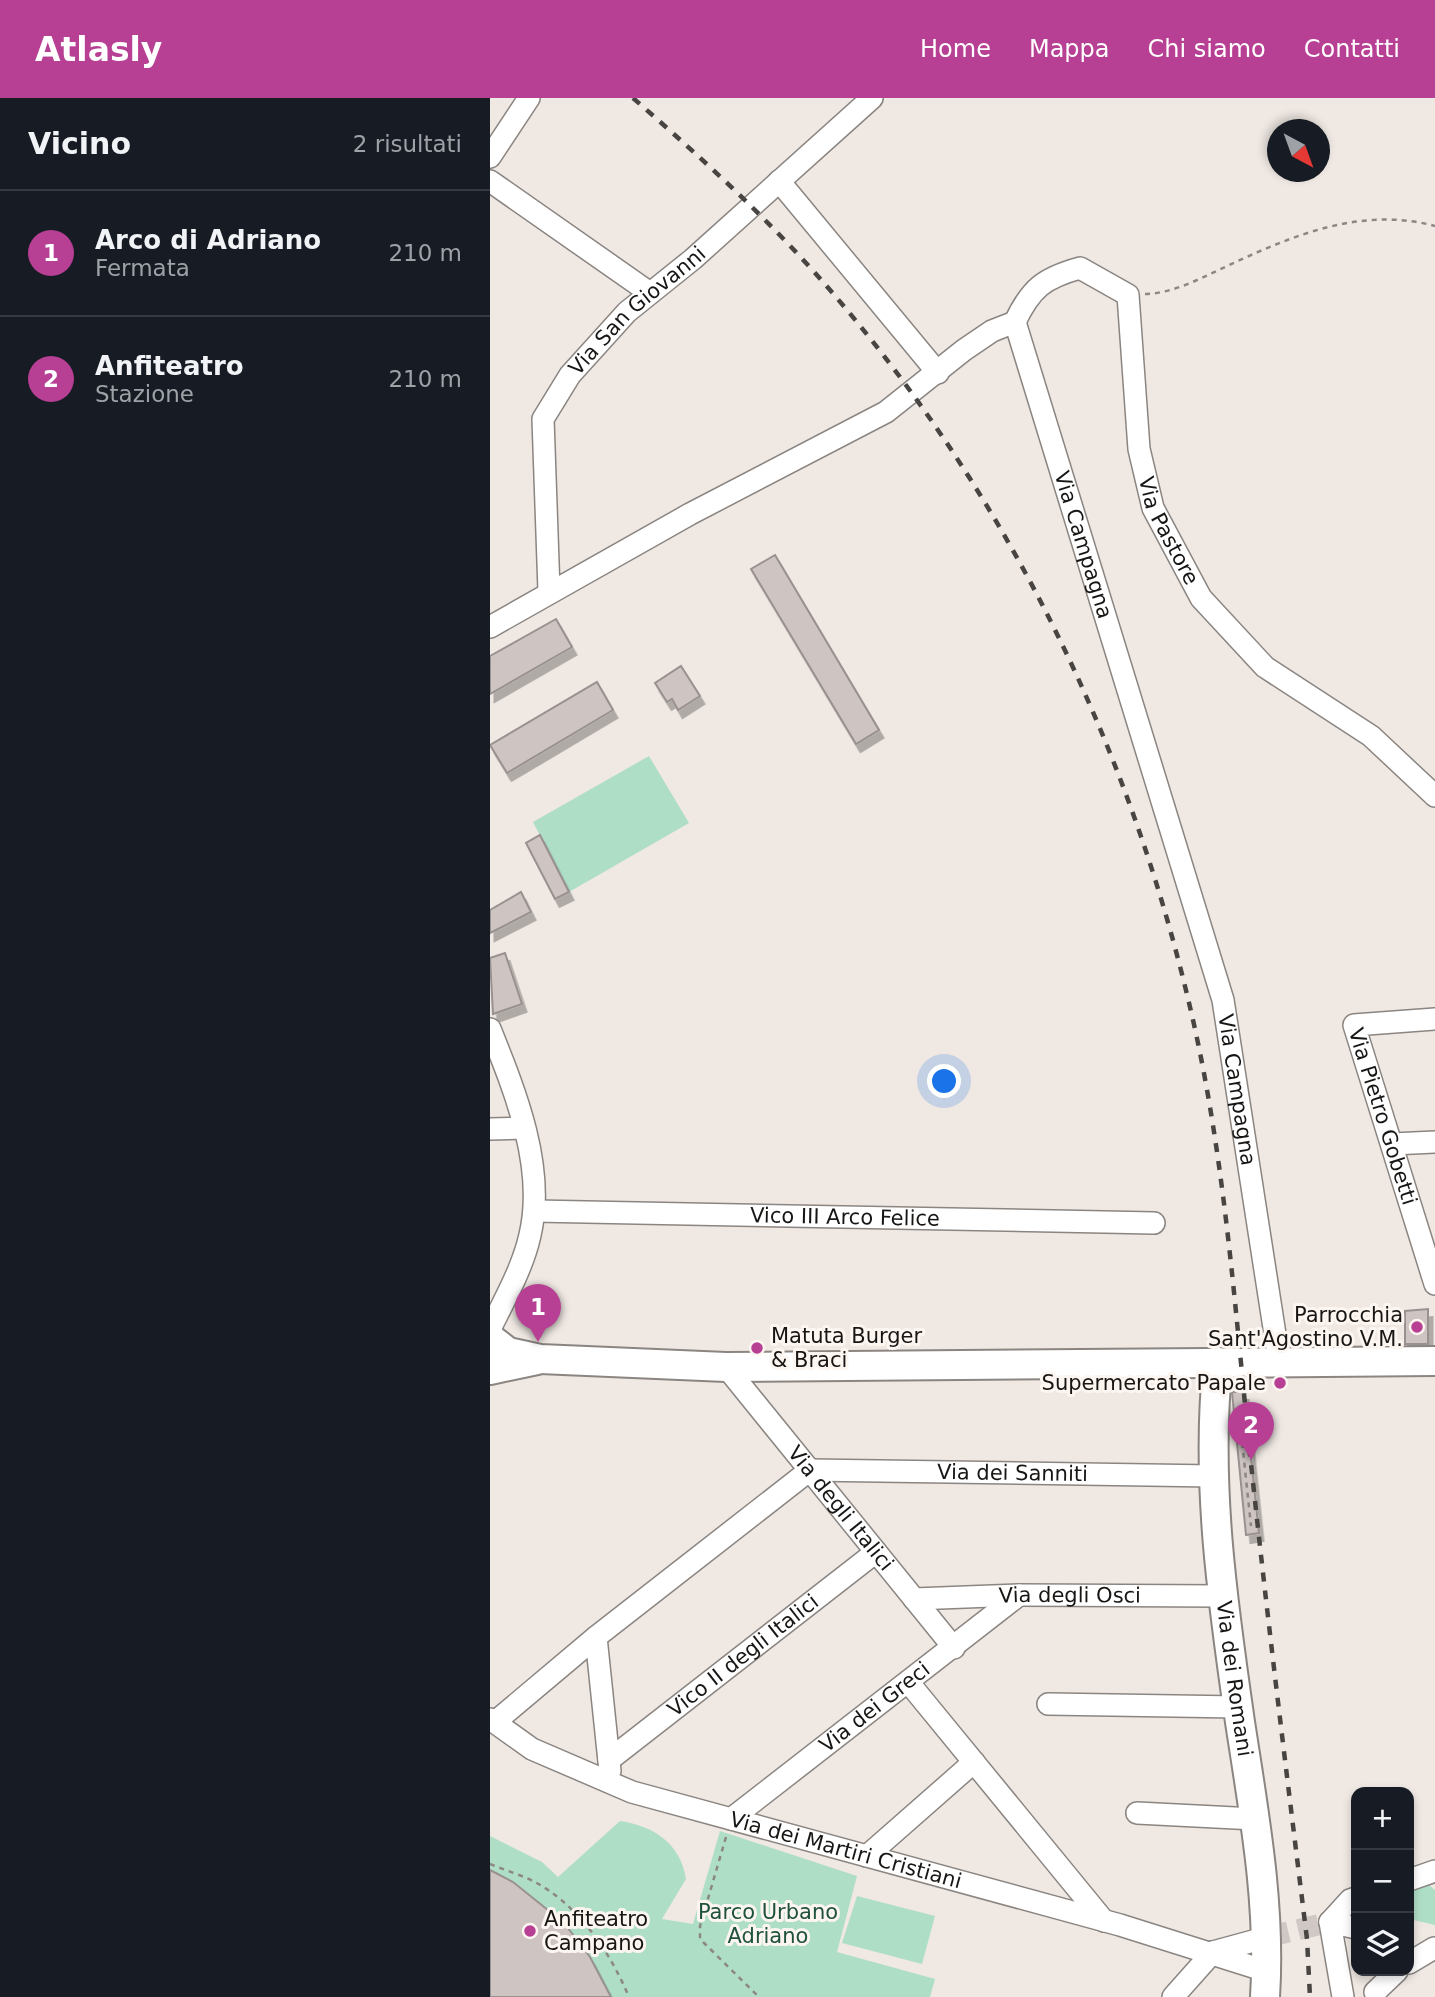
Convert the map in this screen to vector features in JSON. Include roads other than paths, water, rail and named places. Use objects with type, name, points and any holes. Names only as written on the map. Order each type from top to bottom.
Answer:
[{"type":"main road","points":[[490,1338],[508,1352],[540,1359],[726,1367],[1279,1360],[1435,1361]]},
{"type":"main road","points":[[490,1370],[540,1359]]},
{"type":"main road","name":"Via dei Romani","points":[[1218,1362],[1214,1398],[1214,1476],[1238,1707],[1255,1819],[1268,1937],[1262,1988]]},
{"type":"street","points":[[490,157],[529,98]]},
{"type":"street","name":"Via San Giovanni","points":[[550,591],[543,419],[570,375],[627,312],[693,259],[872,98]]},
{"type":"street","points":[[490,181],[650,293]]},
{"type":"street","points":[[779,181],[938,373]]},
{"type":"street","name":"Via Pastore","points":[[1015,322],[1027,296],[1057,275],[1080,268],[1128,295],[1139,449],[1147,484],[1153,508],[1201,598],[1265,667],[1371,736],[1435,796]]},
{"type":"street","points":[[490,627],[690,514],[886,412],[983,337],[1015,322]]},
{"type":"street","name":"Via Campagna","points":[[1015,322],[1223,1000],[1279,1360]]},
{"type":"street","name":"Via Pietro Gobetti","points":[[1435,1019],[1354,1025],[1435,1284]]},
{"type":"street","points":[[490,1028],[530,1148],[535,1211],[526,1248],[490,1329]]},
{"type":"street","points":[[490,1129],[524,1128]]},
{"type":"street","points":[[1392,1144],[1435,1143]]},
{"type":"street","name":"Vico III Arco Felice","points":[[535,1211],[1154,1223]]},
{"type":"street","name":"Via degli Italici","points":[[726,1367],[954,1648]]},
{"type":"street","points":[[493,1721],[810,1470]]},
{"type":"street","name":"Via dei Sanniti","points":[[810,1470],[1214,1476]]},
{"type":"street","name":"Vico II degli Italici","points":[[609,1759],[876,1552]]},
{"type":"street","name":"Via degli Osci","points":[[914,1598],[1019,1595],[1225,1596]]},
{"type":"street","name":"Via dei Greci","points":[[731,1819],[1019,1595]]},
{"type":"street","points":[[596,1637],[611,1784]]},
{"type":"street","points":[[909,1683],[1104,1921]]},
{"type":"street","points":[[1048,1704],[1238,1707]]},
{"type":"street","name":"Via dei Martiri Cristiani","points":[[493,1721],[532,1748],[611,1784],[1223,1956],[1262,1988]]},
{"type":"street","points":[[867,1856],[974,1762]]},
{"type":"street","points":[[1137,1813],[1255,1819]]},
{"type":"street","points":[[1414,1878],[1435,1871]]},
{"type":"street","points":[[1330,1922],[1351,1900]]},
{"type":"street","points":[[1330,1922],[1351,1927]]},
{"type":"street","points":[[1330,1922],[1343,1997]]},
{"type":"street","points":[[1173,1997],[1223,1956],[1268,1937]]},
{"type":"street","points":[[1414,1943],[1434,1948]]},
{"type":"street","points":[[1414,1960],[1434,1948]]},
{"type":"street","points":[[1375,1986],[1390,1976]]},
{"type":"tunnel","points":[[1268,1937],[1330,1922]]},
{"type":"railway","points":[[633,98],[738,194],[813,270],[900,377],[958,460],[1011,547],[1058,637],[1100,729],[1137,824],[1168,921],[1193,1020],[1221,1181],[1263,1575],[1307,1939],[1310,1997]]},
{"type":"place","name":"Parrocchia Sant'Agostino V.M.","points":[[1417,1327]]},
{"type":"place","name":"Arco di Adriano","points":[[538,1342]]},
{"type":"place","name":"Matuta Burger & Braci","points":[[757,1348]]},
{"type":"place","name":"Supermercato Papale","points":[[1280,1383]]},
{"type":"place","name":"Anfiteatro","points":[[1251,1460]]},
{"type":"place","name":"Anfiteatro Campano","points":[[530,1931]]},
{"type":"park label","name":"Parco Urbano Adriano","points":[[768,1924]]}]
